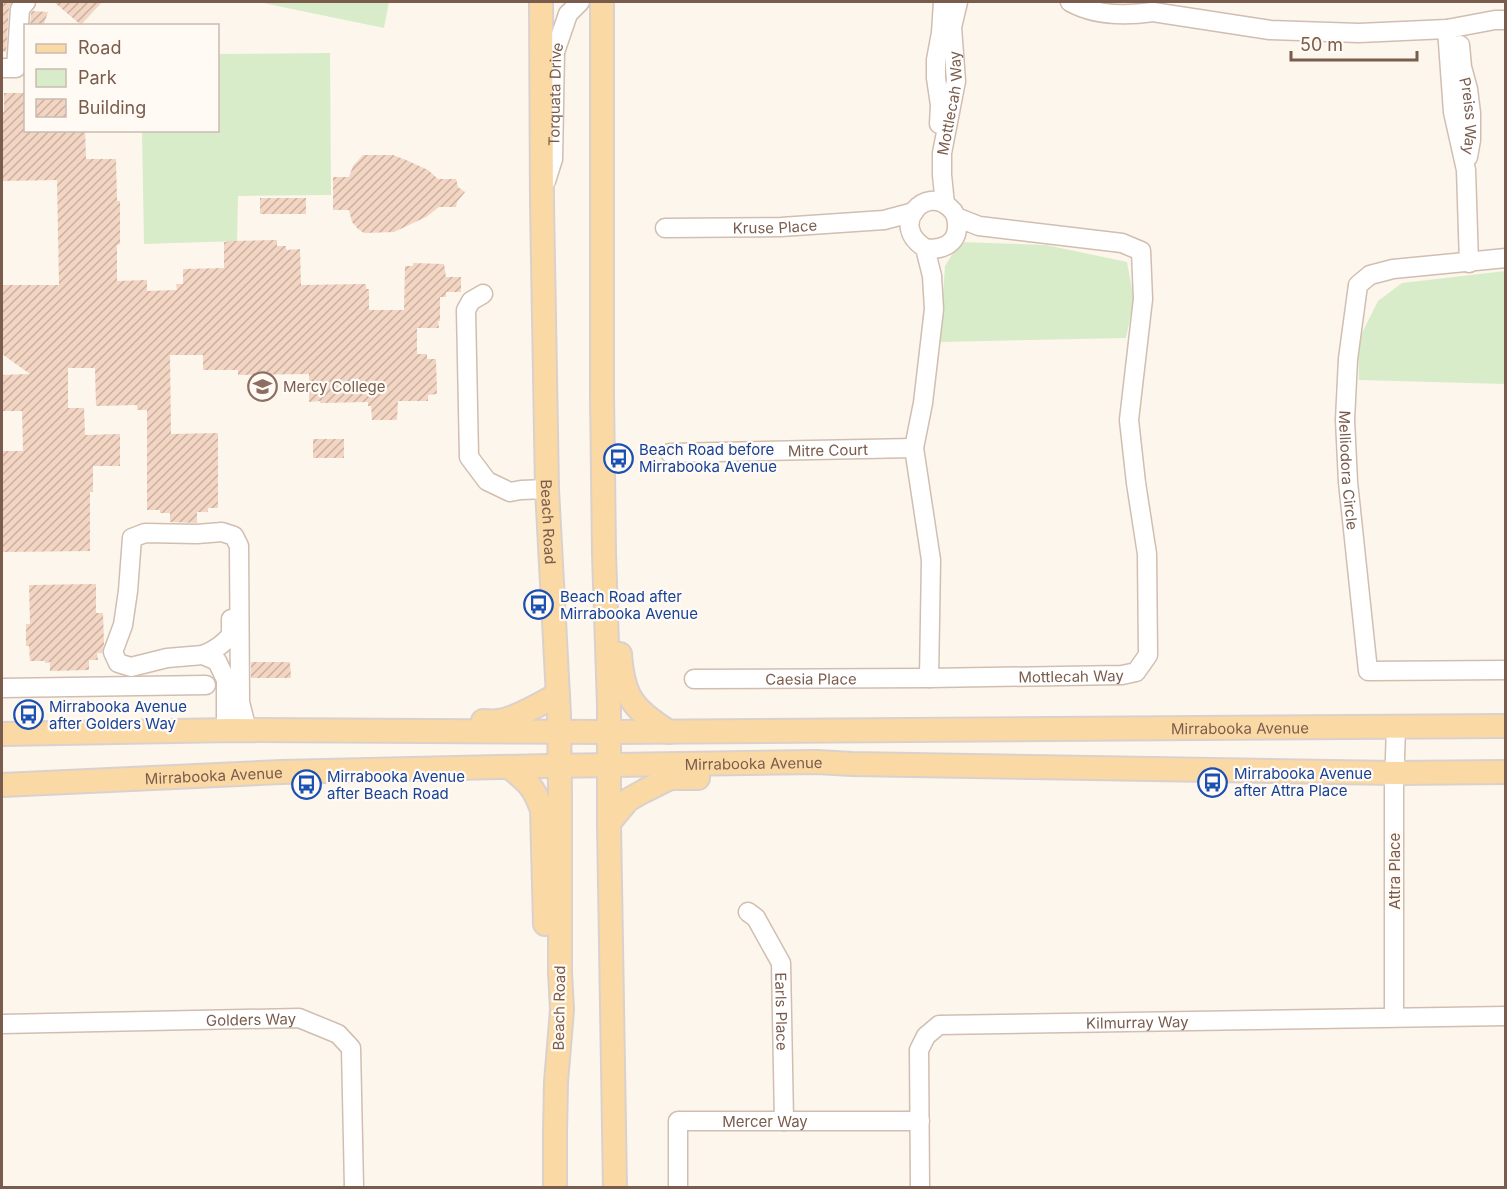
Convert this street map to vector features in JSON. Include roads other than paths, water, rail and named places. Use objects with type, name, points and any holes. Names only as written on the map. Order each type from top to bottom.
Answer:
[{"type":"main road","name":"Beach Road","points":[[541,2],[547,489],[559,731],[562,1010],[556,1082],[555,1188]]},
{"type":"main road","points":[[602,2],[602,394],[615,1188]]},
{"type":"main road","points":[[604,553],[616,599],[621,676],[633,703],[650,720],[669,732]]},
{"type":"main road","points":[[293,731],[380,722],[498,721],[507,719],[558,694]]},
{"type":"main road","name":"Mirrabooka Avenue","points":[[2,734],[236,730],[669,732],[1506,726]]},
{"type":"main road","points":[[609,824],[628,800],[670,778],[780,776],[817,762]]},
{"type":"main road","name":"Mirrabooka Avenue","points":[[2,785],[281,772],[559,765],[817,762],[1394,773],[1506,772]]},
{"type":"main road","points":[[509,767],[531,787],[542,810],[545,927],[560,972]]},
{"type":"street","points":[[2,68],[16,68],[20,9],[26,2]]},
{"type":"street","name":"Torquata Drive","points":[[542,191],[553,159],[555,52],[568,14],[579,2]]},
{"type":"street","name":"Mottlecah Way","points":[[911,234],[909,225],[911,216],[919,207],[930,181],[940,122],[936,60],[943,2]]},
{"type":"street","name":"Mottlecah Way","points":[[919,207],[934,201],[951,210],[979,226],[1122,243],[1141,251],[1143,299],[1129,420],[1136,483],[1148,554],[1148,655],[1136,672],[1122,675],[929,678],[932,560],[914,448],[923,403],[934,309],[932,276],[941,244],[958,226],[951,210],[942,175],[942,153],[956,81],[952,27],[958,2]]},
{"type":"street","points":[[1070,2],[1115,15],[1153,12],[1270,30],[1359,33],[1453,28],[1502,18]]},
{"type":"street","points":[[1136,2],[1153,12]]},
{"type":"street","name":"Preiss Way","points":[[1453,28],[1453,112],[1466,170],[1469,263]]},
{"type":"street","name":"Kruse Place","points":[[665,228],[757,228],[884,220],[919,207]]},
{"type":"street","points":[[884,220],[911,234],[916,243],[941,244]]},
{"type":"street","name":"Mottlecah Way","points":[[941,244],[979,226]]},
{"type":"street","name":"Melliodora Circle","points":[[1506,258],[1393,269],[1370,275],[1358,285],[1348,359],[1345,420],[1348,482],[1368,671],[1506,670]]},
{"type":"street","points":[[483,294],[471,301],[466,310],[469,457],[487,481],[510,492],[547,489]]},
{"type":"street","name":"Mitre Court","points":[[670,453],[914,448]]},
{"type":"street","points":[[101,687],[123,625],[132,538],[145,533],[222,532],[234,536],[240,554],[240,702],[236,730]]},
{"type":"street","points":[[113,652],[118,663],[131,667],[168,658],[203,655],[223,645],[231,635],[231,567],[240,554]]},
{"type":"street","points":[[203,655],[217,661],[226,680],[236,730]]},
{"type":"street","name":"Caesia Place","points":[[694,679],[929,678]]},
{"type":"street","points":[[2,688],[206,685]]},
{"type":"street","name":"Attra Place","points":[[1395,1017],[1394,773],[1396,726]]},
{"type":"street","name":"Earls Place","points":[[748,912],[756,918],[781,963],[784,1121]]},
{"type":"street","name":"Kilmurray Way","points":[[920,1188],[919,1050],[926,1036],[939,1025],[1506,1016]]},
{"type":"street","name":"Golders Way","points":[[2,1024],[299,1018],[339,1034],[351,1048],[354,1188]]},
{"type":"street","name":"Mercer Way","points":[[678,1188],[678,1121],[920,1121]]},
{"type":"place","name":"Mercy College","points":[[262,386]]},
{"type":"place","name":"Beach Road before Mirrabooka Avenue","points":[[618,458]]},
{"type":"place","name":"Beach Road after Mirrabooka Avenue","points":[[539,605]]},
{"type":"place","name":"Mirrabooka Avenue after Golders Way","points":[[28,715]]},
{"type":"place","name":"Mirrabooka Avenue after Attra Place","points":[[1213,782]]},
{"type":"place","name":"Mirrabooka Avenue after Beach Road","points":[[306,785]]}]
